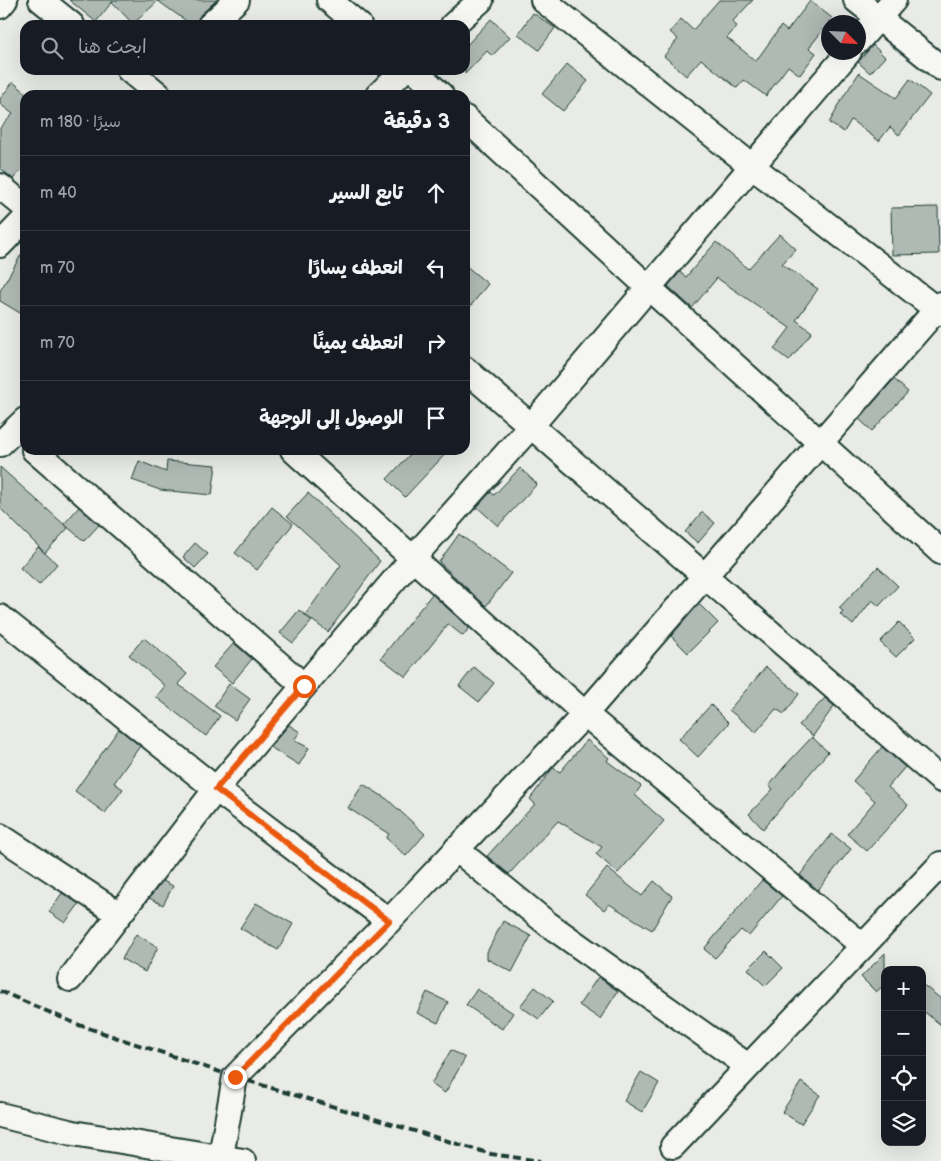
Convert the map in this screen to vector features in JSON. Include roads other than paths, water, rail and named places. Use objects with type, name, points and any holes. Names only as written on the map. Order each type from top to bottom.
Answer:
[{"type":"street","points":[[0,6],[5,0]]},
{"type":"street","points":[[40,0],[66,20]]},
{"type":"street","points":[[215,20],[237,0]]},
{"type":"street","points":[[329,0],[354,20]]},
{"type":"street","points":[[459,20],[481,0]]},
{"type":"street","points":[[221,1156],[235,1077],[389,921],[585,714],[940,309],[753,167],[543,0]]},
{"type":"street","points":[[856,0],[941,68]]},
{"type":"street","points":[[866,32],[894,0]]},
{"type":"street","points":[[70,979],[118,914],[216,789],[414,558],[531,426],[842,60]]},
{"type":"street","points":[[383,90],[399,75]]},
{"type":"street","points":[[419,75],[435,90]]},
{"type":"street","points":[[470,123],[820,444],[941,552]]},
{"type":"street","points":[[0,186],[20,203]]},
{"type":"street","points":[[0,245],[20,224]]},
{"type":"street","points":[[470,373],[941,780]]},
{"type":"street","points":[[40,455],[304,686]]},
{"type":"street","points":[[298,455],[585,714],[863,946]]},
{"type":"street","points":[[0,617],[216,789],[389,921]]},
{"type":"street","points":[[0,836],[118,914]]},
{"type":"street","points":[[456,849],[548,924],[748,1066]]},
{"type":"street","points":[[673,1146],[941,864]]},
{"type":"street","points":[[0,1115],[73,1134],[179,1156],[221,1156],[243,1161]]},
{"type":"railway","points":[[0,991],[79,1025],[235,1077],[491,1154],[540,1161]]}]
